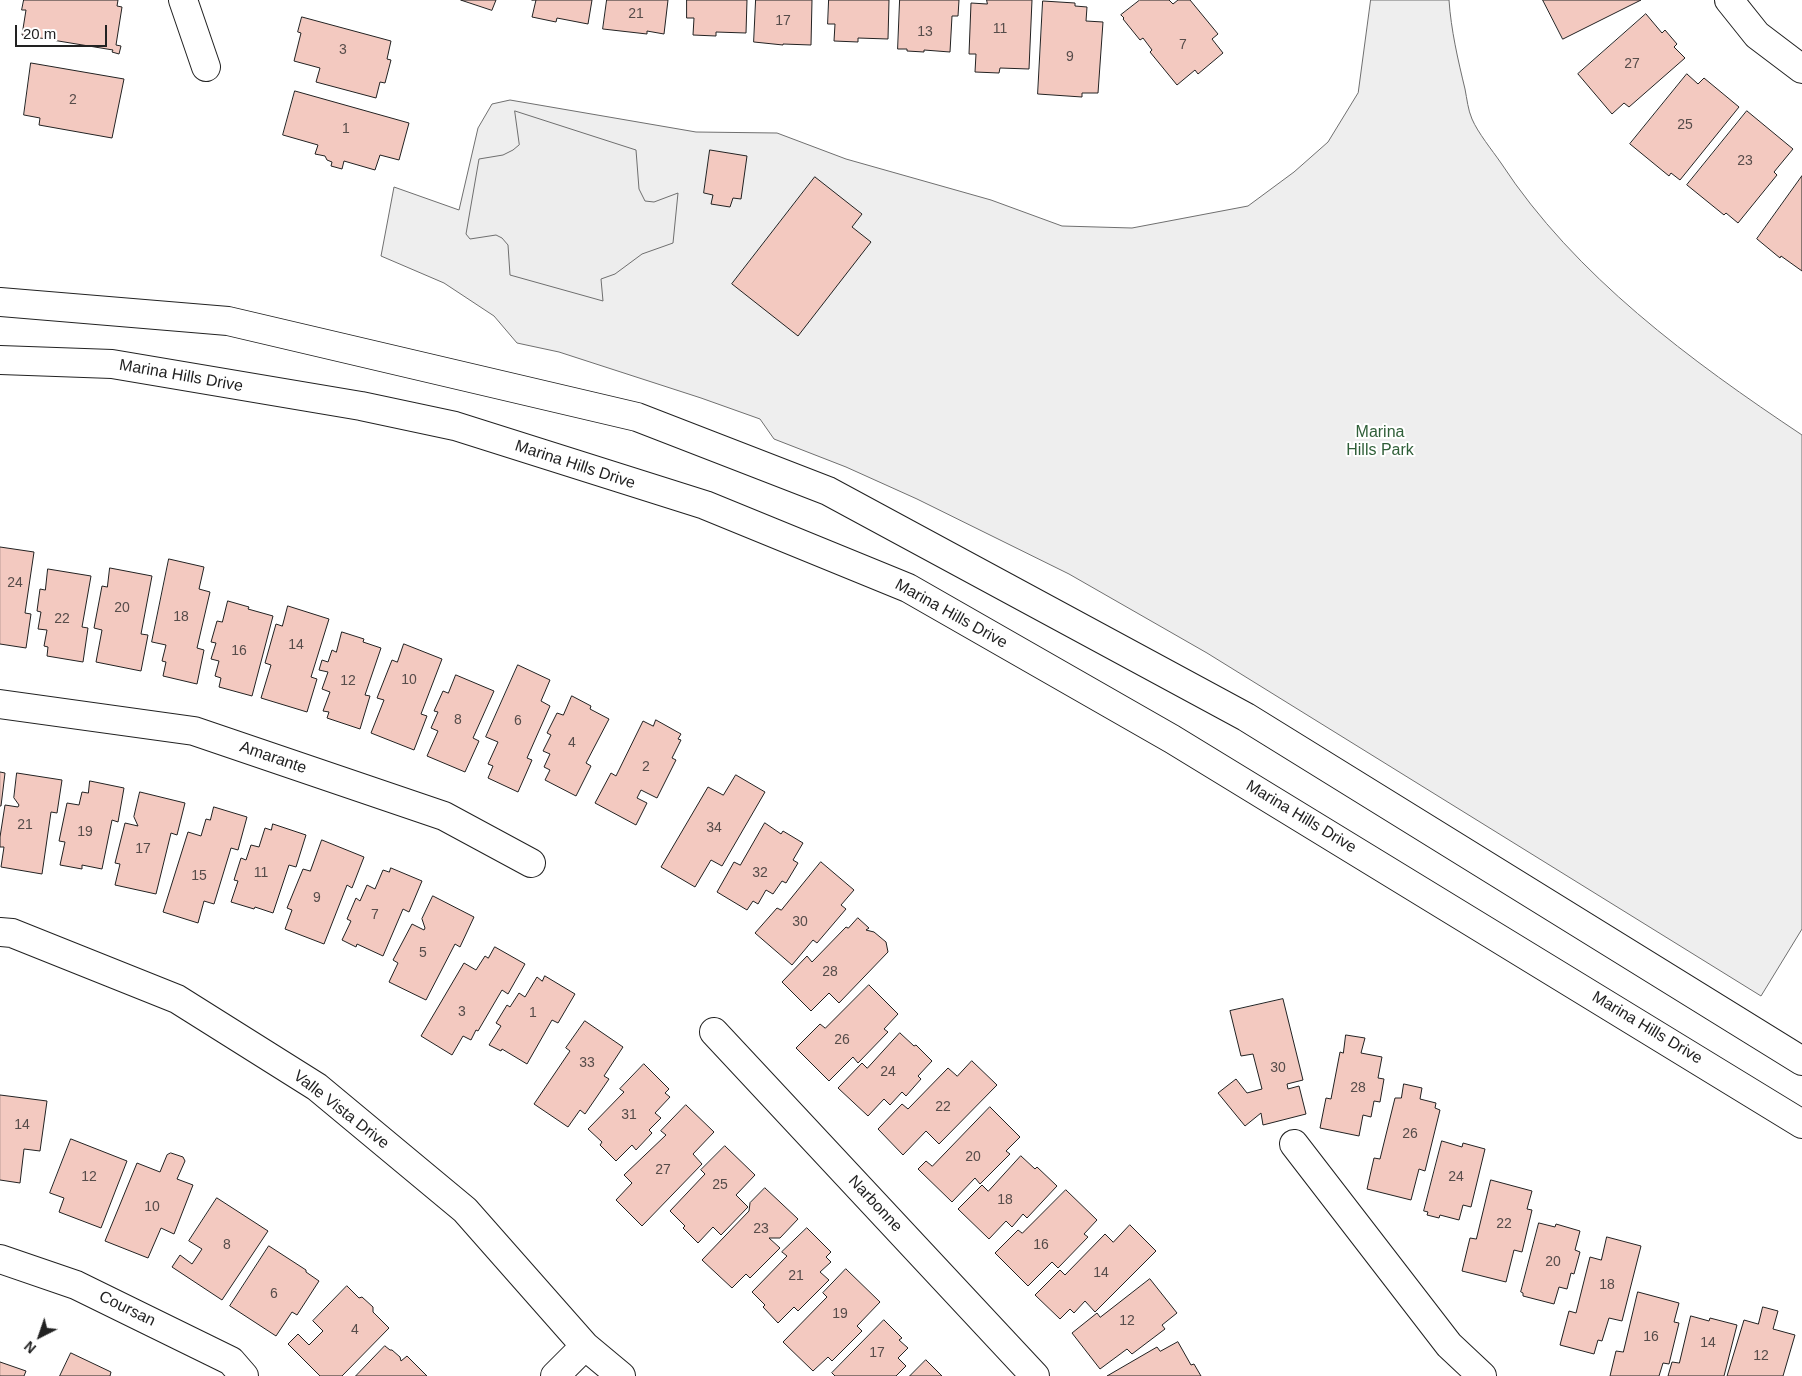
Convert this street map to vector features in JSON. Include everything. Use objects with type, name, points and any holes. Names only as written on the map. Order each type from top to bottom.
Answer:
[{"type":"street","points":[[184,0],[206,67]]},
{"type":"street","points":[[1729,0],[1757,35],[1802,69]]},
{"type":"street","points":[[0,302],[228,321],[637,417],[828,491],[1246,717],[1802,1061]]},
{"type":"street","name":"Marina Hills Drive","points":[[0,360],[112,364],[362,406],[455,426],[705,505],[908,588],[1172,739],[1802,1124]]},
{"type":"street","name":"Amarante","points":[[0,704],[194,731],[444,816],[531,863]]},
{"type":"street","name":"Valle Vista Drive","points":[[0,932],[12,933],[177,999],[316,1087],[465,1210],[584,1346],[621,1376]]},
{"type":"street","name":"Narbonne","points":[[714,1032],[1035,1376]]},
{"type":"street","points":[[1294,1144],[1449,1345],[1482,1376]]},
{"type":"street","name":"Coursan","points":[[0,1259],[76,1284],[231,1360],[244,1376]]},
{"type":"street","points":[[555,1376],[584,1346]]},
{"type":"green space","name":"Marina Hills Park","points":[[1371,0],[1449,0],[1455,45],[1472,119],[1485,141],[1531,204],[1564,243],[1599,279],[1638,314],[1719,377],[1802,435],[1802,929],[1761,996],[1207,653],[1069,574],[917,499],[846,467],[774,439],[760,419],[559,352],[517,343],[494,316],[444,283],[381,256],[394,187],[459,210],[478,128],[492,104],[510,100],[696,132],[777,133],[846,159],[991,200],[1062,226],[1132,228],[1248,206],[1294,172],[1328,142],[1358,93]]},
{"type":"shaded area","points":[[515,111],[636,150],[639,189],[645,201],[654,202],[678,193],[673,243],[642,254],[615,274],[601,279],[603,301],[510,275],[508,245],[502,238],[496,235],[470,239],[466,234],[479,159],[503,155],[519,145]]},
{"type":"building","points":[[24,0],[118,0],[117,6],[122,7],[116,45],[121,46],[119,54],[112,52],[113,50],[22,35],[26,10],[22,10]]},
{"type":"building","points":[[461,0],[496,0],[492,10]]},
{"type":"building","points":[[536,0],[592,0],[588,24],[557,18],[556,22],[532,17]]},
{"type":"building","points":[[607,0],[668,0],[664,34],[647,31],[647,34],[603,29]]},
{"type":"building","points":[[687,0],[747,0],[746,33],[716,32],[716,36],[693,35],[694,18],[687,18]]},
{"type":"building","points":[[756,0],[812,0],[811,45],[754,42]]},
{"type":"building","points":[[829,0],[889,0],[888,39],[858,38],[858,42],[834,41],[835,24],[828,24]]},
{"type":"building","points":[[900,0],[959,0],[958,16],[952,16],[950,52],[898,49]]},
{"type":"building","points":[[987,0],[1032,0],[1029,69],[1000,68],[999,73],[975,72],[976,54],[969,54],[971,3],[987,4]]},
{"type":"building","points":[[1140,0],[1169,0],[1173,4],[1178,0],[1190,0],[1218,34],[1212,39],[1223,53],[1198,74],[1195,70],[1177,85],[1150,52],[1152,50],[1143,38],[1140,40],[1121,15]]},
{"type":"building","points":[[1543,0],[1641,0],[1563,39]]},
{"type":"building","points":[[1043,1],[1075,3],[1075,6],[1087,7],[1086,21],[1103,22],[1098,93],[1082,93],[1082,97],[1038,94]]},
{"type":"building","points":[[1646,14],[1662,33],[1665,30],[1677,44],[1674,47],[1685,58],[1629,107],[1624,103],[1612,114],[1578,74]]},
{"type":"building","points":[[302,17],[391,41],[387,59],[391,60],[385,83],[380,82],[376,98],[316,82],[320,68],[294,61],[301,33],[298,32]]},
{"type":"building","points":[[31,63],[124,79],[112,138],[39,125],[40,118],[24,115]]},
{"type":"building","points":[[1687,74],[1698,84],[1704,78],[1739,107],[1680,180],[1671,173],[1669,176],[1630,144]]},
{"type":"building","points":[[295,91],[409,123],[399,160],[380,155],[375,170],[344,161],[342,169],[331,166],[332,162],[327,160],[325,156],[315,154],[318,145],[283,135]]},
{"type":"building","points":[[1747,111],[1793,149],[1774,172],[1777,175],[1738,223],[1726,213],[1724,215],[1687,185]]},
{"type":"building","points":[[710,150],[747,156],[741,199],[733,198],[730,207],[711,204],[713,195],[704,193]]},
{"type":"building","points":[[1802,176],[1802,271],[1781,256],[1780,258],[1757,239]]},
{"type":"building","points":[[815,177],[862,214],[852,227],[871,242],[798,336],[732,284]]},
{"type":"building","points":[[0,547],[34,552],[25,613],[31,614],[26,648],[0,644]]},
{"type":"building","points":[[169,559],[204,567],[199,589],[210,592],[197,648],[204,650],[197,684],[163,676],[166,662],[162,661],[166,645],[152,642]]},
{"type":"building","points":[[110,568],[152,576],[141,634],[148,635],[141,671],[96,662],[102,630],[94,628],[102,586],[107,587]]},
{"type":"building","points":[[48,569],[91,576],[82,627],[88,628],[83,662],[47,656],[48,647],[44,646],[47,630],[38,629],[41,612],[37,611],[40,589],[45,590]]},
{"type":"building","points":[[228,601],[273,616],[252,696],[219,687],[221,678],[215,676],[219,661],[211,659],[216,643],[211,642],[217,621],[222,622]]},
{"type":"building","points":[[288,606],[329,619],[311,677],[317,679],[307,712],[261,698],[271,665],[265,663],[276,624],[282,626]]},
{"type":"building","points":[[342,632],[364,639],[363,642],[381,648],[365,695],[370,696],[360,729],[327,718],[329,712],[323,711],[330,692],[322,689],[328,672],[319,670],[322,660],[328,662],[332,650],[336,652]]},
{"type":"building","points":[[404,644],[442,659],[421,714],[427,716],[414,750],[371,733],[384,700],[377,698],[392,660],[397,662]]},
{"type":"building","points":[[518,665],[550,680],[541,701],[550,706],[527,758],[532,760],[518,792],[488,778],[493,766],[488,764],[498,742],[486,737]]},
{"type":"building","points":[[456,675],[494,691],[473,738],[479,741],[465,772],[427,756],[438,731],[431,728],[438,712],[434,711],[443,691],[448,693]]},
{"type":"building","points":[[572,696],[591,706],[590,709],[609,719],[586,763],[591,766],[576,796],[545,780],[550,770],[544,767],[550,754],[543,751],[551,735],[547,733],[557,713],[563,715]]},
{"type":"building","points":[[656,720],[681,734],[678,739],[681,740],[672,758],[676,760],[657,798],[641,790],[637,798],[647,803],[636,825],[595,803],[611,773],[616,776],[643,721],[653,726]]},
{"type":"building","points":[[0,772],[5,773],[1,806],[0,806]]},
{"type":"building","points":[[17,773],[62,780],[57,813],[51,812],[42,874],[1,867],[4,847],[0,847],[0,837],[5,805],[18,807],[19,805],[14,798]]},
{"type":"building","points":[[736,775],[765,792],[722,866],[711,860],[695,887],[661,867],[708,787],[723,795]]},
{"type":"building","points":[[90,781],[124,788],[118,822],[112,820],[102,869],[82,865],[82,869],[60,865],[65,842],[59,841],[67,803],[79,805],[82,792],[88,793]]},
{"type":"building","points":[[140,792],[185,803],[177,835],[171,833],[156,894],[115,885],[120,864],[115,863],[125,823],[138,826],[134,817]]},
{"type":"building","points":[[214,807],[247,817],[238,850],[231,848],[214,904],[204,901],[198,923],[163,912],[188,832],[201,836],[206,819],[210,820]]},
{"type":"building","points":[[765,823],[781,834],[783,831],[803,843],[793,860],[798,863],[786,883],[782,881],[773,894],[766,890],[758,904],[753,901],[747,910],[717,892],[734,862],[740,865]]},
{"type":"building","points":[[273,824],[306,835],[296,867],[289,865],[273,913],[231,902],[238,881],[234,880],[241,858],[246,860],[251,845],[259,847],[265,828],[271,830]]},
{"type":"building","points":[[322,840],[364,857],[352,888],[347,885],[324,944],[285,929],[292,910],[287,908],[303,869],[310,871]]},
{"type":"building","points":[[821,862],[854,890],[841,905],[846,909],[817,943],[813,940],[792,965],[755,933],[777,908],[781,910]]},
{"type":"building","points":[[391,868],[422,881],[409,912],[403,909],[383,956],[357,944],[356,947],[342,940],[351,921],[347,919],[356,898],[360,901],[367,885],[375,889],[383,870],[389,872]]},
{"type":"building","points":[[433,896],[474,917],[460,947],[455,944],[426,1000],[389,982],[398,963],[393,960],[412,924],[424,930],[422,919]]},
{"type":"building","points":[[858,918],[869,928],[866,930],[874,932],[886,942],[888,952],[839,1003],[829,993],[811,1011],[782,982],[807,956],[812,962],[846,927],[848,928]]},
{"type":"building","points":[[495,947],[525,964],[508,994],[502,990],[478,1031],[476,1030],[471,1040],[463,1036],[452,1055],[421,1036],[464,963],[476,970],[485,956],[488,958]]},
{"type":"building","points":[[545,976],[575,994],[558,1023],[552,1020],[527,1064],[502,1049],[501,1051],[489,1045],[501,1026],[496,1023],[507,1005],[510,1007],[519,993],[525,997],[537,977],[542,981]]},
{"type":"building","points":[[869,985],[898,1014],[884,1029],[888,1032],[858,1063],[853,1057],[829,1081],[796,1048],[820,1024],[825,1028]]},
{"type":"building","points":[[1283,999],[1303,1080],[1287,1084],[1288,1089],[1299,1086],[1306,1114],[1263,1125],[1261,1113],[1245,1126],[1218,1093],[1236,1079],[1247,1093],[1262,1089],[1253,1054],[1241,1056],[1230,1011]]},
{"type":"building","points":[[585,1021],[623,1047],[604,1076],[609,1079],[585,1114],[580,1110],[568,1127],[534,1104],[570,1051],[566,1048]]},
{"type":"building","points":[[900,1033],[914,1046],[916,1045],[932,1061],[918,1076],[921,1079],[906,1096],[902,1092],[890,1105],[884,1099],[868,1116],[838,1088],[862,1063],[867,1068]]},
{"type":"building","points":[[1346,1035],[1365,1038],[1361,1053],[1382,1057],[1378,1078],[1384,1079],[1380,1102],[1374,1101],[1371,1117],[1363,1115],[1359,1136],[1320,1128],[1326,1098],[1331,1099],[1340,1052],[1343,1053]]},
{"type":"building","points":[[972,1061],[997,1085],[939,1144],[926,1131],[903,1155],[878,1129],[902,1104],[908,1109],[948,1068],[957,1076]]},
{"type":"building","points":[[644,1064],[669,1089],[665,1093],[670,1097],[655,1113],[661,1118],[649,1130],[652,1133],[636,1150],[632,1145],[616,1161],[600,1145],[602,1142],[588,1129],[624,1092],[620,1089]]},
{"type":"building","points":[[1404,1084],[1422,1088],[1420,1099],[1436,1103],[1435,1108],[1440,1110],[1425,1171],[1419,1169],[1411,1200],[1367,1189],[1374,1158],[1380,1159],[1395,1098],[1401,1098]]},
{"type":"building","points":[[0,1095],[47,1101],[40,1151],[24,1149],[20,1183],[0,1180]]},
{"type":"building","points":[[686,1105],[714,1132],[693,1154],[702,1164],[642,1226],[616,1200],[632,1183],[624,1175],[666,1135],[661,1131]]},
{"type":"building","points":[[990,1107],[1020,1137],[1006,1151],[1010,1154],[980,1184],[975,1178],[952,1202],[918,1169],[926,1161],[932,1166]]},
{"type":"building","points":[[71,1139],[127,1161],[101,1228],[59,1212],[64,1198],[50,1193]]},
{"type":"building","points":[[1442,1141],[1462,1147],[1463,1143],[1485,1149],[1471,1207],[1463,1205],[1459,1220],[1440,1215],[1439,1218],[1427,1215],[1428,1212],[1424,1211]]},
{"type":"building","points":[[725,1146],[755,1175],[736,1195],[748,1207],[721,1235],[713,1227],[698,1243],[670,1211],[705,1174],[701,1170]]},
{"type":"building","points":[[171,1153],[183,1157],[185,1161],[177,1179],[193,1185],[174,1234],[161,1228],[148,1258],[105,1241],[137,1163],[160,1172],[167,1155]]},
{"type":"building","points":[[1021,1156],[1035,1169],[1037,1167],[1057,1186],[1027,1218],[1023,1214],[1012,1227],[1006,1221],[989,1239],[958,1209],[982,1185],[988,1191]]},
{"type":"building","points":[[1491,1180],[1532,1191],[1527,1209],[1532,1210],[1522,1252],[1514,1250],[1506,1282],[1462,1271],[1470,1238],[1476,1239]]},
{"type":"building","points":[[765,1188],[798,1219],[780,1238],[769,1238],[780,1248],[750,1278],[746,1274],[732,1288],[702,1260],[749,1211],[750,1203]]},
{"type":"building","points":[[1066,1190],[1097,1220],[1084,1234],[1088,1237],[1058,1268],[1052,1262],[1028,1286],[995,1253],[1018,1230],[1022,1233]]},
{"type":"building","points":[[217,1198],[268,1231],[222,1300],[172,1267],[180,1255],[192,1264],[202,1249],[189,1241]]},
{"type":"building","points":[[1539,1223],[1555,1227],[1556,1224],[1580,1231],[1575,1250],[1580,1252],[1574,1274],[1571,1273],[1567,1289],[1559,1287],[1554,1304],[1523,1296],[1521,1292]]},
{"type":"building","points":[[1130,1225],[1156,1251],[1095,1312],[1085,1301],[1074,1313],[1070,1309],[1060,1319],[1035,1295],[1060,1270],[1065,1275],[1105,1234],[1113,1242]]},
{"type":"building","points":[[807,1228],[831,1252],[826,1257],[831,1262],[820,1272],[829,1280],[798,1311],[794,1307],[778,1323],[763,1307],[765,1305],[752,1292],[787,1256],[782,1252]]},
{"type":"building","points":[[1607,1237],[1641,1246],[1622,1321],[1609,1318],[1602,1341],[1598,1340],[1594,1354],[1560,1345],[1569,1311],[1576,1313],[1590,1257],[1601,1260]]},
{"type":"building","points":[[269,1246],[306,1270],[306,1272],[319,1281],[297,1315],[292,1312],[276,1336],[230,1306]]},
{"type":"building","points":[[846,1269],[880,1302],[857,1326],[862,1331],[832,1361],[828,1357],[813,1371],[783,1342],[827,1297],[823,1293]]},
{"type":"building","points":[[1150,1279],[1177,1313],[1162,1325],[1165,1329],[1132,1354],[1127,1349],[1100,1369],[1072,1333],[1097,1313],[1100,1317]]},
{"type":"building","points":[[347,1286],[359,1298],[362,1297],[373,1307],[373,1312],[389,1328],[342,1376],[320,1376],[288,1344],[298,1334],[309,1345],[323,1331],[313,1321]]},
{"type":"building","points":[[1638,1292],[1679,1303],[1674,1322],[1679,1323],[1669,1364],[1663,1363],[1659,1376],[1610,1376],[1616,1351],[1623,1352]]},
{"type":"building","points":[[1763,1307],[1778,1311],[1773,1329],[1795,1335],[1783,1376],[1727,1376],[1744,1320],[1758,1324]]},
{"type":"building","points":[[1691,1316],[1709,1321],[1710,1318],[1737,1325],[1724,1376],[1668,1376],[1672,1362],[1679,1363]]},
{"type":"building","points":[[884,1320],[902,1338],[899,1340],[908,1348],[898,1358],[906,1366],[896,1376],[835,1376],[832,1373]]},
{"type":"building","points":[[1178,1342],[1191,1365],[1194,1364],[1201,1376],[1107,1376],[1157,1347],[1160,1351]]},
{"type":"building","points":[[385,1346],[400,1357],[401,1361],[407,1356],[427,1376],[356,1376]]},
{"type":"building","points":[[71,1353],[111,1372],[110,1376],[60,1376]]},
{"type":"building","points":[[926,1360],[942,1376],[910,1376]]},
{"type":"building","points":[[0,1362],[26,1371],[24,1376],[0,1376]]}]
